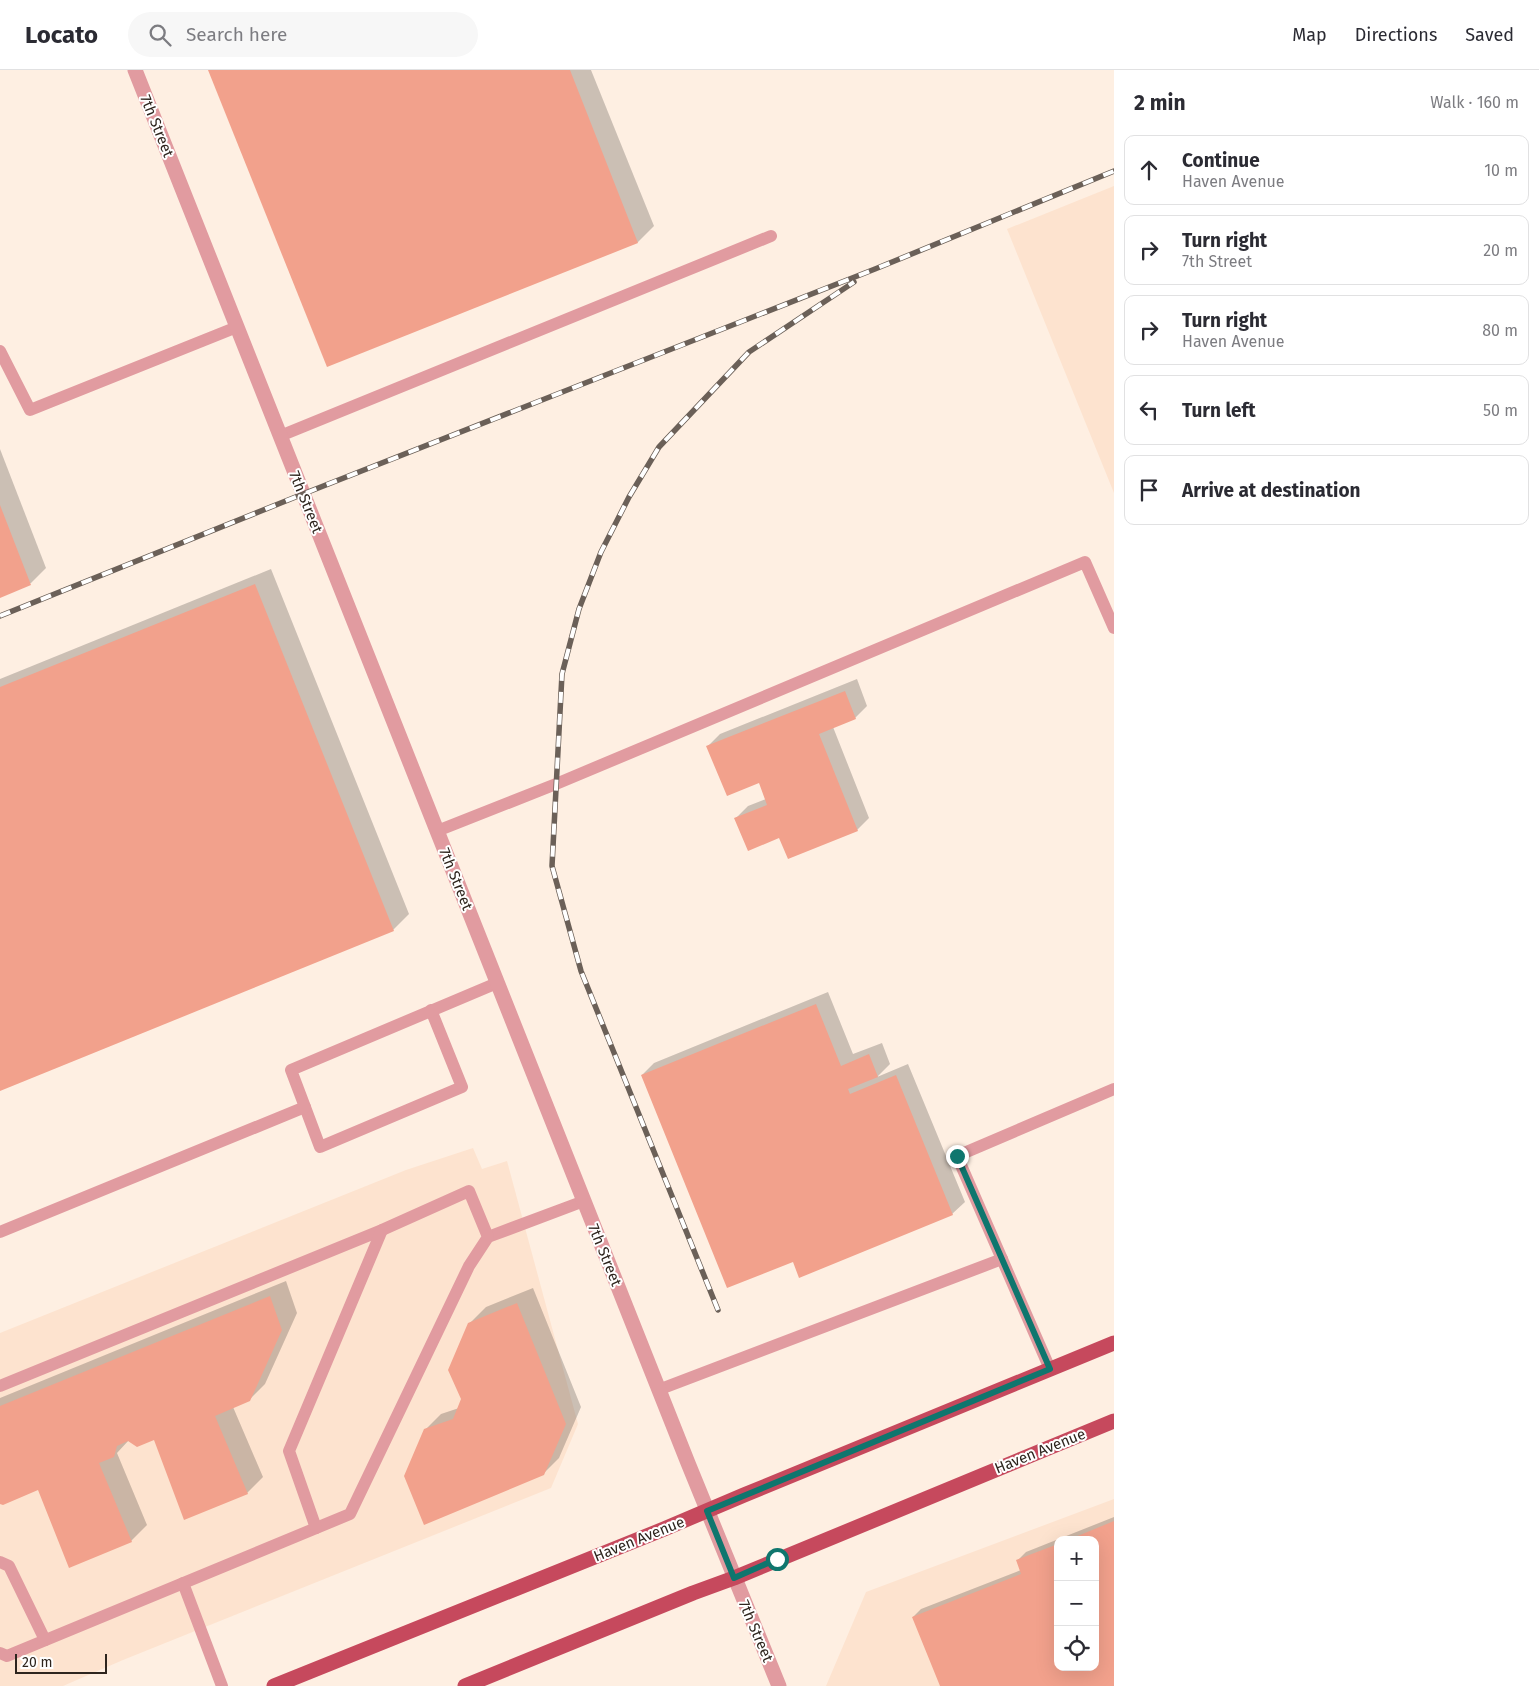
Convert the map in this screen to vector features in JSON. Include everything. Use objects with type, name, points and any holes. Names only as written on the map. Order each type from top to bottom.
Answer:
[{"type":"main road","name":"Haven Avenue","points":[[274,1686],[707,1511],[1114,1343]]},
{"type":"main road","name":"Haven Avenue","points":[[465,1686],[693,1592],[734,1578],[1114,1421]]},
{"type":"street","name":"7th Street","points":[[135,70],[658,1390],[780,1686]]},
{"type":"lane","points":[[280,436],[771,236]]},
{"type":"lane","points":[[0,351],[30,410],[237,327]]},
{"type":"lane","points":[[437,831],[556,784],[1085,562],[1114,628]]},
{"type":"lane","points":[[432,1010],[462,1088],[320,1147],[291,1070],[432,1010],[497,983]]},
{"type":"lane","points":[[1050,1369],[957,1156],[1114,1090]]},
{"type":"lane","points":[[0,1232],[305,1107]]},
{"type":"lane","points":[[0,1386],[382,1230],[468,1191],[488,1237]]},
{"type":"lane","points":[[0,1653],[7,1656],[350,1514],[469,1266],[488,1237],[584,1200]]},
{"type":"lane","points":[[316,1528],[289,1451],[382,1230]]},
{"type":"lane","points":[[658,1390],[1002,1259]]},
{"type":"lane","points":[[0,1562],[9,1566],[45,1640]]},
{"type":"lane","points":[[183,1583],[222,1686]]},
{"type":"shaded area","points":[[1114,186],[1114,493],[1007,229]]},
{"type":"shaded area","points":[[473,1148],[482,1169],[507,1161],[578,1424],[551,1488],[123,1660],[63,1686],[0,1686],[0,1333],[406,1170]]},
{"type":"shaded area","points":[[1114,1499],[1114,1686],[826,1686],[866,1592]]},
{"type":"building","points":[[208,70],[570,70],[638,243],[327,367]]},
{"type":"building","points":[[0,505],[31,585],[0,598]]},
{"type":"building","points":[[255,584],[394,931],[0,1091],[0,687]]},
{"type":"building","points":[[845,691],[856,719],[819,734],[858,831],[788,859],[779,838],[748,851],[734,818],[767,805],[759,783],[727,796],[706,746]]},
{"type":"building","points":[[816,1004],[841,1066],[869,1054],[878,1077],[848,1089],[850,1094],[896,1075],[953,1215],[799,1278],[793,1262],[727,1288],[641,1075]]},
{"type":"building","points":[[270,1296],[282,1330],[250,1401],[215,1416],[248,1494],[184,1520],[154,1440],[137,1447],[128,1441],[117,1446],[114,1457],[99,1463],[132,1542],[69,1568],[38,1490],[3,1505],[0,1504],[0,1406]]},
{"type":"building","points":[[517,1303],[566,1424],[544,1475],[424,1525],[404,1476],[424,1429],[453,1419],[461,1399],[448,1370],[468,1323]]},
{"type":"building","points":[[1114,1521],[1114,1686],[940,1686],[912,1617],[1021,1574],[1016,1560],[1054,1546],[1054,1671],[1099,1671],[1099,1536],[1078,1536]]},
{"type":"railway","points":[[0,616],[303,494],[875,269],[1114,171]]},
{"type":"railway","points":[[718,1310],[581,971],[552,866],[562,674],[579,609],[601,552],[629,497],[659,447],[749,352],[854,282]]},
{"type":"route","points":[[777,1559],[734,1578],[707,1511],[744,1494],[1050,1369],[957,1156]]}]
